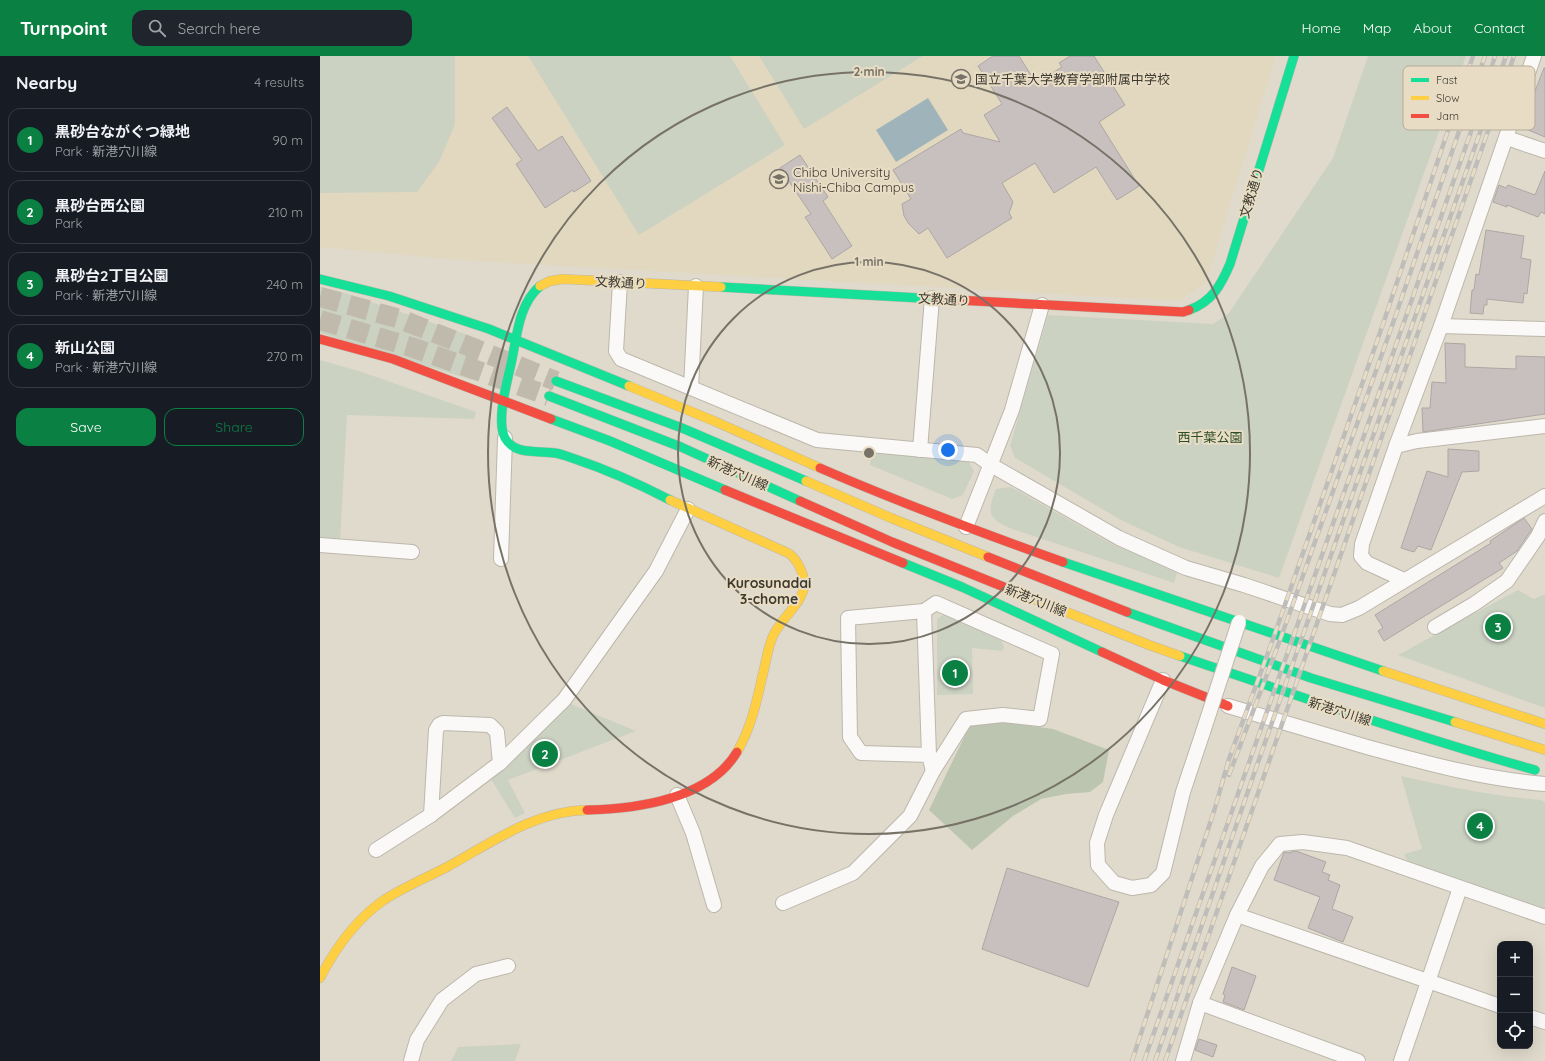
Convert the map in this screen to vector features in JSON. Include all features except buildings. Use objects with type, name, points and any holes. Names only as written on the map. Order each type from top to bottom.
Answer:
[{"type":"street","name":"文教通り","points":[[506,438],[502,428],[504,399],[520,320],[532,293],[538,286],[549,281],[563,279],[1183,312],[1200,307],[1213,297],[1230,264],[1294,56]]},
{"type":"street","points":[[1531,66],[1534,56]]},
{"type":"street","points":[[1404,580],[1367,563],[1362,556],[1362,544],[1510,130]]},
{"type":"street","points":[[1507,138],[1545,151]]},
{"type":"street","points":[[320,279],[389,296],[516,339],[714,421],[868,490],[966,527],[1101,576],[1170,598],[1435,689],[1545,724]]},
{"type":"street","points":[[620,282],[616,351],[621,359],[817,440],[977,455],[991,465],[1119,538],[1186,568],[1244,585],[1330,614],[1342,615],[1359,608],[1545,496]]},
{"type":"street","points":[[691,388],[696,286]]},
{"type":"street","points":[[920,450],[932,298]]},
{"type":"street","points":[[966,527],[1012,410],[1042,305]]},
{"type":"street","points":[[1441,326],[1545,328]]},
{"type":"street","points":[[320,339],[393,359],[504,399],[610,440],[692,476],[962,587],[1163,680],[1228,706],[1409,759],[1506,780],[1545,784]]},
{"type":"street","name":"新港穴川線","points":[[556,382],[682,428],[891,518],[1106,605],[1311,678],[1545,750]]},
{"type":"street","name":"新港穴川線","points":[[549,396],[681,447],[892,542],[1149,645],[1326,706],[1444,744],[1535,770]]},
{"type":"street","points":[[1396,446],[1417,441],[1545,426]]},
{"type":"street","points":[[320,978],[350,930],[366,913],[395,892],[522,826],[545,817],[567,812],[613,810],[647,804],[677,795],[708,782],[727,767],[745,740],[754,713],[772,638],[782,621],[798,602],[804,590],[804,582],[800,569],[791,556],[778,548],[688,509],[642,485],[596,466],[555,454],[523,452],[510,445],[506,438]]},
{"type":"street","points":[[501,559],[506,438]]},
{"type":"street","points":[[376,850],[431,815],[500,763],[564,700],[656,571],[688,509]]},
{"type":"street","points":[[1436,626],[1474,604],[1507,581],[1538,536],[1545,521]]},
{"type":"street","points":[[320,545],[412,552]]},
{"type":"street","points":[[783,903],[853,873],[910,816],[933,771],[966,719],[1004,715],[1040,719],[1052,654],[936,603],[924,611],[848,618],[850,737],[861,753],[929,756]]},
{"type":"street","points":[[924,611],[929,756],[933,771]]},
{"type":"street","points":[[1163,680],[1106,815],[1097,844],[1098,865],[1114,883],[1132,888],[1151,885],[1163,873],[1183,792],[1239,622]]},
{"type":"street","points":[[431,815],[436,730],[439,726],[443,723],[490,725],[497,732],[500,763]]},
{"type":"street","points":[[677,795],[693,833],[714,904]]},
{"type":"street","points":[[1183,1061],[1200,1003],[1237,915],[1262,866],[1280,844],[1303,842],[1348,848],[1545,917]]},
{"type":"street","points":[[1401,1061],[1460,888]]},
{"type":"street","points":[[1237,915],[1497,1005]]},
{"type":"street","points":[[411,1061],[417,1040],[442,1000],[476,974],[508,966]]},
{"type":"street","points":[[1200,1003],[1358,1061]]},
{"type":"street","points":[[1533,1018],[1545,1022]]},
{"type":"shaded area","name":"Chiba University Nishi-Chiba Campus","points":[[320,56],[1276,56],[1206,283],[1179,301],[459,260],[320,247]]},
{"type":"green space","points":[[320,56],[455,56],[455,124],[439,162],[417,192],[320,193]]},
{"type":"green space","points":[[528,56],[730,56],[785,145],[639,235]]},
{"type":"green space","points":[[759,56],[923,56],[804,129]]},
{"type":"green space","name":"西千葉公園","points":[[1368,56],[1466,56],[1462,66],[1403,66],[1403,130],[1439,130],[1279,578],[1179,547],[1121,520],[1015,458],[1010,446],[1048,315],[1213,324],[1229,313],[1333,158]]},
{"type":"green space","points":[[320,287],[339,291],[480,339],[472,380],[320,333]]},
{"type":"green space","points":[[320,360],[362,372],[476,412],[474,419],[347,415],[340,543],[320,541]]},
{"type":"green space","points":[[872,449],[966,457],[974,471],[963,495],[952,499],[870,465]]},
{"type":"green space","points":[[1011,487],[1112,544],[1178,570],[1174,583],[1012,529],[998,522],[994,519],[991,510],[993,497],[996,489]]},
{"type":"green space","points":[[1518,590],[1534,599],[1545,594],[1545,708],[1398,655]]},
{"type":"green space","points":[[944,614],[1000,638],[1004,646],[1003,651],[972,648],[973,694],[937,695],[937,619]]},
{"type":"green space","points":[[566,702],[636,731],[508,780],[525,813],[515,818],[489,776]]},
{"type":"green space","points":[[988,720],[1053,729],[1109,750],[1103,782],[1090,792],[1066,794],[1041,799],[1013,816],[972,850],[929,810],[971,723]]},
{"type":"green space","points":[[1401,776],[1471,791],[1541,800],[1545,802],[1545,908],[1543,909],[1410,863],[1404,854],[1422,849]]},
{"type":"green space","points":[[521,1044],[515,1061],[451,1061],[458,1047]]},
{"type":"water","points":[[928,98],[948,130],[896,162],[876,130]]},
{"type":"tunnel","points":[[320,297],[400,319],[556,381]]},
{"type":"tunnel","points":[[320,320],[411,347],[549,396]]},
{"type":"railway","points":[[1470,66],[1473,56]]},
{"type":"railway","points":[[1482,66],[1485,56]]},
{"type":"railway","points":[[1492,66],[1495,56]]},
{"type":"railway","points":[[1503,66],[1506,56]]},
{"type":"railway","points":[[1511,66],[1514,56]]},
{"type":"railway","points":[[1132,1061],[1215,808],[1229,759],[1273,639],[1383,324],[1448,130]]},
{"type":"railway","points":[[1229,775],[1280,640],[1393,323],[1460,130]]},
{"type":"railway","points":[[1144,1061],[1472,130]]},
{"type":"railway","points":[[1155,1061],[1256,768],[1481,130]]},
{"type":"railway","points":[[1165,1061],[1488,130]]},
{"type":"traffic: fast","points":[[1189,310],[1197,307],[1215,292],[1230,264],[1294,56]]},
{"type":"traffic: fast","points":[[320,279],[389,296],[489,329],[629,386]]},
{"type":"traffic: fast","points":[[540,286],[527,302],[517,332],[502,412],[505,438],[509,444],[515,448],[528,451],[555,453],[587,463],[635,483],[670,500]]},
{"type":"traffic: fast","points":[[721,287],[938,299]]},
{"type":"traffic: fast","points":[[556,381],[682,428],[806,481]]},
{"type":"traffic: fast","points":[[549,396],[681,447],[800,501]]},
{"type":"traffic: fast","points":[[551,419],[610,441],[725,490]]},
{"type":"traffic: fast","points":[[1063,562],[1383,671]]},
{"type":"traffic: fast","points":[[903,563],[962,587],[1102,652]]},
{"type":"traffic: fast","points":[[1127,612],[1311,678],[1455,722]]},
{"type":"traffic: fast","points":[[1180,656],[1401,730],[1535,770]]},
{"type":"traffic: slow","points":[[540,286],[550,281],[563,279],[721,287]]},
{"type":"traffic: slow","points":[[629,386],[714,421],[820,468]]},
{"type":"traffic: slow","points":[[806,481],[891,518],[988,557]]},
{"type":"traffic: slow","points":[[670,500],[788,553],[798,563],[803,578],[804,587],[799,599],[776,630],[772,639],[751,720],[743,742],[737,752]]},
{"type":"traffic: slow","points":[[1019,593],[1180,656]]},
{"type":"traffic: slow","points":[[1383,671],[1545,724]]},
{"type":"traffic: slow","points":[[1455,722],[1545,750]]},
{"type":"traffic: slow","points":[[320,978],[340,945],[355,925],[384,900],[531,822],[549,816],[587,810]]},
{"type":"traffic: jam","points":[[938,299],[1183,312],[1189,310]]},
{"type":"traffic: jam","points":[[320,339],[393,359],[551,419]]},
{"type":"traffic: jam","points":[[820,468],[972,529],[1063,562]]},
{"type":"traffic: jam","points":[[725,490],[903,563]]},
{"type":"traffic: jam","points":[[800,501],[892,542],[1019,593]]},
{"type":"traffic: jam","points":[[988,557],[1127,612]]},
{"type":"traffic: jam","points":[[1102,652],[1163,680],[1228,706]]},
{"type":"traffic: jam","points":[[587,810],[649,804],[690,791],[709,781],[725,768],[737,752]]},
{"type":"place","name":"国立千葉大学教育学部附属中学校","points":[[961,79]]},
{"type":"place","name":"Chiba University Nishi-Chiba Campus","points":[[779,179]]},
{"type":"place","name":"黒砂台2丁目公園","points":[[1498,627]]},
{"type":"place","name":"黒砂台ながぐつ緑地","points":[[955,673]]},
{"type":"place","name":"黒砂台西公園","points":[[545,754]]},
{"type":"place","name":"新山公園","points":[[1480,826]]},
{"type":"district","name":"Kurosunadai 3-chome","points":[[769,592]]}]
